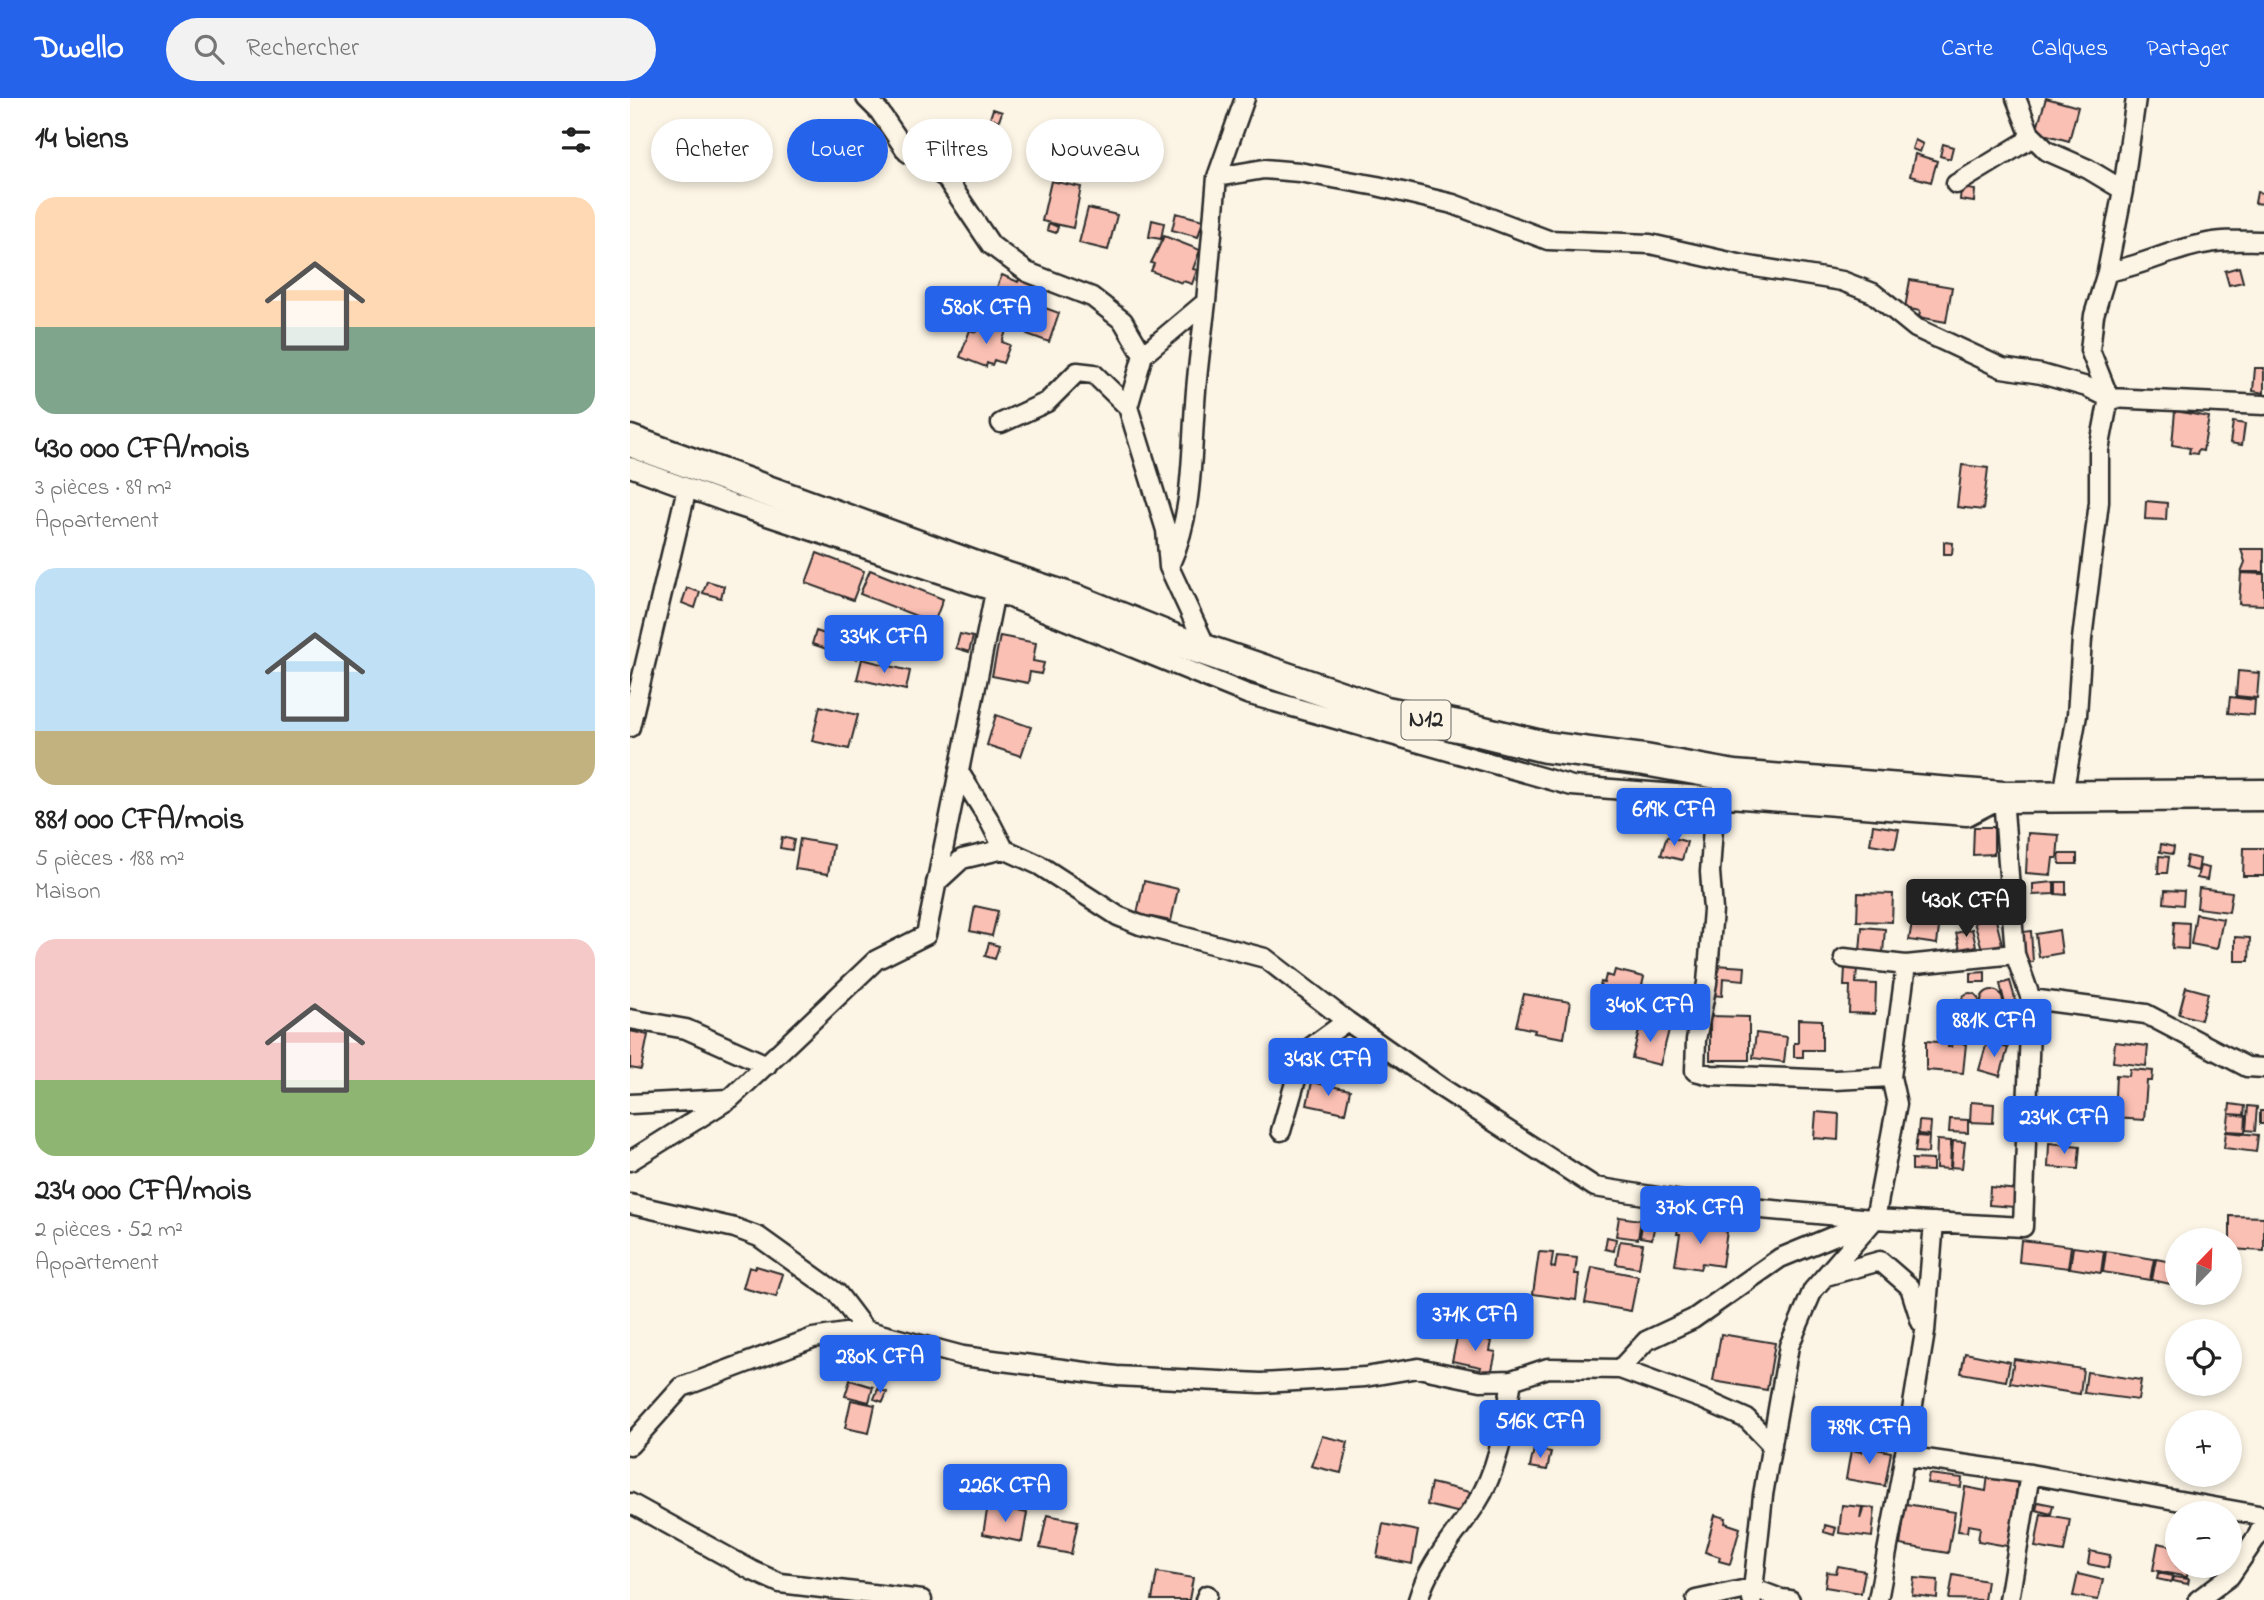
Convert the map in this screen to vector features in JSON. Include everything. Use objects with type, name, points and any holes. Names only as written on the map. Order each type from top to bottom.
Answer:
[{"type":"main road","name":"N12","points":[[630,441],[997,583],[1078,601],[1208,651],[1386,712],[1464,727],[1545,747],[1645,760],[1734,776],[2003,797],[2264,795]]},
{"type":"street","points":[[866,98],[879,111],[907,152],[946,178],[990,245],[1027,272],[1092,297],[1123,321],[1143,355]]},
{"type":"street","points":[[1169,567],[1179,544],[1188,506],[1195,401],[1217,177],[1245,98]]},
{"type":"street","points":[[2017,98],[2030,134],[2047,152],[2088,169],[2123,190]]},
{"type":"street","points":[[2063,795],[2077,715],[2082,639],[2099,502],[2099,450],[2109,398],[2090,350],[2094,315],[2107,272],[2123,190],[2136,98]]},
{"type":"street","points":[[1956,184],[2025,142],[2030,134]]},
{"type":"street","points":[[1217,177],[1264,169],[1299,172],[1377,186],[1453,204],[1548,240],[1650,244],[1743,265],[1842,281],[1873,293],[1916,328],[2002,368],[2041,374],[2087,387],[2109,398],[2264,405]]},
{"type":"street","points":[[2107,272],[2133,268],[2202,244],[2235,240],[2264,241]]},
{"type":"street","points":[[1128,407],[1143,355],[1206,302]]},
{"type":"street","points":[[1001,423],[1047,402],[1077,372],[1094,374],[1128,407],[1167,530],[1169,567],[1208,651]]},
{"type":"street","points":[[630,467],[687,488],[997,583],[1247,694],[1572,786],[1968,816],[2003,797],[2015,954],[2031,999],[2023,1227],[1875,1219],[1695,1203],[1595,1187],[1442,1088],[1347,1021],[1265,958],[1140,925],[1118,916],[1039,866],[1004,849],[988,818],[958,772]]},
{"type":"street","points":[[630,727],[687,488]]},
{"type":"street","points":[[630,1161],[732,1098],[876,960],[926,934],[997,583]]},
{"type":"street","points":[[1715,797],[1710,872],[1713,910],[1707,983],[1696,1040],[1695,1071],[1835,1080],[1891,1077]]},
{"type":"street","points":[[936,883],[962,859],[1004,849]]},
{"type":"street","points":[[1844,958],[1906,965],[2015,954]]},
{"type":"street","points":[[1752,1594],[1763,1495],[1789,1346],[1813,1290],[1875,1219],[1896,1104],[1891,1077],[1906,965]]},
{"type":"street","points":[[2031,999],[2146,1014],[2247,1067],[2264,1068]]},
{"type":"street","points":[[630,1019],[687,1029],[767,1065]]},
{"type":"street","points":[[1281,1131],[1304,1052],[1347,1021]]},
{"type":"street","points":[[630,1104],[732,1098]]},
{"type":"street","points":[[630,1204],[735,1228],[759,1237],[837,1293],[864,1330]]},
{"type":"street","points":[[1620,1369],[1646,1341],[1693,1319],[1780,1258],[1875,1219]]},
{"type":"street","points":[[1878,1600],[1905,1456],[1924,1332],[1934,1222]]},
{"type":"street","points":[[1826,1276],[1880,1261],[1910,1287],[1924,1332]]},
{"type":"street","points":[[630,1445],[682,1387],[813,1338],[864,1330],[963,1356],[1125,1377],[1261,1383],[1365,1377],[1418,1368],[1481,1381],[1512,1380],[1548,1368],[1620,1369],[1702,1399],[1747,1419],[1772,1446]]},
{"type":"street","points":[[1418,1600],[1424,1581],[1442,1549],[1478,1502],[1501,1449],[1512,1380]]},
{"type":"street","points":[[1747,1419],[1779,1406]]},
{"type":"street","points":[[1905,1456],[2030,1474],[2264,1518],[2258,1535],[2230,1576],[2198,1600]]},
{"type":"street","points":[[2009,1600],[2030,1474]]},
{"type":"street","points":[[630,1503],[753,1571],[780,1583],[922,1600]]},
{"type":"street","points":[[1696,1600],[1752,1594],[1790,1600]]},
{"type":"building","points":[[2046,98],[2078,107],[2069,141],[2036,132]]},
{"type":"building","points":[[993,109],[1002,112],[1000,119],[990,118]]},
{"type":"building","points":[[1915,140],[1923,144],[1920,152],[1912,149]]},
{"type":"building","points":[[1943,144],[1953,147],[1950,159],[1940,156]]},
{"type":"building","points":[[1915,154],[1937,161],[1931,182],[1910,176]]},
{"type":"building","points":[[1051,182],[1081,187],[1073,228],[1042,221]]},
{"type":"building","points":[[1961,188],[1975,190],[1974,202],[1960,200]]},
{"type":"building","points":[[2257,192],[2264,193],[2264,204],[2255,203]]},
{"type":"building","points":[[1088,208],[1117,215],[1108,250],[1079,243]]},
{"type":"building","points":[[1176,213],[1203,220],[1198,237],[1172,230]]},
{"type":"building","points":[[1152,220],[1164,223],[1161,239],[1149,237]]},
{"type":"building","points":[[1049,223],[1058,227],[1056,233],[1047,230]]},
{"type":"building","points":[[1164,236],[1200,250],[1193,269],[1197,270],[1192,284],[1151,271],[1154,264],[1151,263]]},
{"type":"building","points":[[2239,267],[2243,282],[2229,285],[2225,271]]},
{"type":"building","points":[[1002,275],[1018,282],[1021,275],[1040,283],[1021,328],[1011,323],[1013,318],[1010,316],[1008,322],[995,317],[997,313],[994,312],[993,315],[982,310],[990,290],[995,292]]},
{"type":"building","points":[[1910,280],[1952,287],[1946,322],[1919,317],[1920,311],[1905,308]]},
{"type":"building","points":[[1037,305],[1059,313],[1049,342],[1027,334]]},
{"type":"building","points":[[993,324],[1007,329],[1002,342],[1010,345],[1003,363],[994,360],[992,365],[987,363],[986,367],[960,357],[970,330],[976,332],[979,325],[991,330]]},
{"type":"building","points":[[2255,368],[2264,368],[2264,393],[2253,391]]},
{"type":"building","points":[[2175,411],[2209,417],[2203,451],[2198,450],[2197,454],[2189,453],[2190,448],[2172,445]]},
{"type":"building","points":[[2233,422],[2245,424],[2242,445],[2230,443]]},
{"type":"building","points":[[1962,465],[1988,468],[1983,510],[1957,507]]},
{"type":"building","points":[[2146,501],[2167,503],[2166,520],[2145,519]]},
{"type":"building","points":[[1944,542],[1953,543],[1952,554],[1944,554]]},
{"type":"building","points":[[2241,549],[2264,549],[2264,572],[2241,572],[2245,562]]},
{"type":"building","points":[[817,553],[864,571],[853,600],[806,583]]},
{"type":"building","points":[[870,570],[943,599],[934,623],[860,594]]},
{"type":"building","points":[[2241,573],[2264,574],[2264,605],[2239,604]]},
{"type":"building","points":[[707,581],[724,586],[721,598],[703,593]]},
{"type":"building","points":[[687,588],[700,592],[695,608],[682,603]]},
{"type":"building","points":[[816,631],[861,646],[857,659],[812,644]]},
{"type":"building","points":[[960,634],[973,637],[969,652],[956,648]]},
{"type":"building","points":[[1000,636],[1036,643],[1033,661],[1044,663],[1041,674],[1030,672],[1028,683],[992,676]]},
{"type":"building","points":[[862,659],[910,671],[906,690],[857,679]]},
{"type":"building","points":[[2238,671],[2259,673],[2257,698],[2236,696]]},
{"type":"building","points":[[2230,697],[2255,700],[2254,715],[2228,713]]},
{"type":"building","points":[[820,706],[858,715],[849,749],[812,741]]},
{"type":"building","points":[[996,715],[1031,727],[1021,756],[987,745]]},
{"type":"building","points":[[1873,825],[1899,829],[1895,848],[1870,844]]},
{"type":"building","points":[[1974,827],[1994,827],[1994,854],[1973,855]]},
{"type":"building","points":[[2028,833],[2059,835],[2057,858],[2053,858],[2051,875],[2026,873]]},
{"type":"building","points":[[1667,836],[1687,842],[1682,860],[1661,855]]},
{"type":"building","points":[[782,837],[794,840],[792,850],[780,848]]},
{"type":"building","points":[[800,839],[833,845],[828,874],[795,869]]},
{"type":"building","points":[[2161,844],[2174,847],[2173,854],[2160,852]]},
{"type":"building","points":[[2244,848],[2264,848],[2264,876],[2243,876]]},
{"type":"building","points":[[2059,854],[2077,854],[2077,864],[2060,864]]},
{"type":"building","points":[[2159,856],[2169,857],[2167,873],[2158,873]]},
{"type":"building","points":[[2187,856],[2200,859],[2198,871],[2185,868]]},
{"type":"building","points":[[2200,866],[2209,868],[2207,880],[2197,878]]},
{"type":"building","points":[[1144,881],[1178,889],[1171,921],[1137,914]]},
{"type":"building","points":[[2054,882],[2054,894],[2033,895],[2033,884]]},
{"type":"building","points":[[2056,882],[2066,882],[2066,895],[2056,894]]},
{"type":"building","points":[[2199,888],[2232,892],[2229,912],[2197,908]]},
{"type":"building","points":[[2165,890],[2184,891],[2183,905],[2164,903]]},
{"type":"building","points":[[1858,893],[1893,894],[1892,922],[1857,921]]},
{"type":"building","points":[[1916,899],[1942,903],[1937,944],[1909,940]]},
{"type":"building","points":[[975,906],[998,911],[992,936],[970,931]]},
{"type":"building","points":[[2196,914],[2223,919],[2217,949],[2191,944]]},
{"type":"building","points":[[1995,916],[2002,944],[1982,949],[1974,922]]},
{"type":"building","points":[[2174,922],[2189,923],[2188,949],[2172,948]]},
{"type":"building","points":[[1862,927],[1885,929],[1883,953],[1860,951]]},
{"type":"building","points":[[1972,929],[1976,946],[1960,949],[1956,933]]},
{"type":"building","points":[[2059,930],[2062,953],[2039,957],[2036,934]]},
{"type":"building","points":[[2031,931],[2033,962],[2026,963],[2023,932]]},
{"type":"building","points":[[2235,937],[2250,938],[2249,961],[2235,961]]},
{"type":"building","points":[[989,943],[999,946],[995,959],[985,956]]},
{"type":"building","points":[[1714,965],[1745,967],[1744,980],[1723,978],[1722,996],[1712,995]]},
{"type":"building","points":[[1845,967],[1857,967],[1856,983],[1876,984],[1875,1014],[1849,1013],[1850,986],[1844,986]]},
{"type":"building","points":[[1615,970],[1644,977],[1637,1007],[1597,1000],[1601,982],[1604,983],[1606,975],[1613,977]]},
{"type":"building","points":[[1985,972],[1985,982],[1971,982],[1971,973]]},
{"type":"building","points":[[2010,981],[2018,1009],[2007,1012],[2000,984]]},
{"type":"building","points":[[2186,987],[2208,993],[2201,1020],[2179,1014]]},
{"type":"building","points":[[1992,990],[2002,997],[2003,1001],[1996,1011],[1992,1012],[1982,1005],[1981,1001],[1988,991]]},
{"type":"building","points":[[1966,993],[1974,993],[1979,1002],[1977,1009],[1966,1011],[1961,1006],[1961,998]]},
{"type":"building","points":[[1524,994],[1570,1002],[1564,1038],[1534,1033],[1535,1030],[1516,1026]]},
{"type":"building","points":[[1958,999],[1961,1015],[1943,1019],[1940,1003]]},
{"type":"building","points":[[1710,1016],[1749,1017],[1749,1060],[1710,1060]]},
{"type":"building","points":[[1798,1019],[1822,1020],[1822,1050],[1803,1050],[1803,1057],[1794,1057],[1794,1043],[1798,1043]]},
{"type":"building","points":[[1641,1023],[1669,1030],[1660,1065],[1632,1058]]},
{"type":"building","points":[[630,1031],[648,1035],[641,1070],[630,1068]]},
{"type":"building","points":[[1756,1033],[1787,1037],[1784,1062],[1753,1058]]},
{"type":"building","points":[[1926,1041],[1949,1043],[1948,1047],[1951,1047],[1952,1043],[1966,1044],[1963,1073],[1926,1070]]},
{"type":"building","points":[[1987,1042],[2008,1048],[2000,1076],[1979,1070]]},
{"type":"building","points":[[2115,1042],[2148,1046],[2146,1066],[2113,1062]]},
{"type":"building","points":[[2130,1069],[2153,1071],[2152,1081],[2147,1081],[2144,1120],[2114,1118],[2116,1075],[2129,1076]]},
{"type":"building","points":[[1312,1082],[1350,1090],[1345,1113],[1307,1105]]},
{"type":"building","points":[[1971,1102],[1994,1104],[1993,1123],[1970,1122]]},
{"type":"building","points":[[2230,1104],[2245,1106],[2244,1115],[2229,1114]]},
{"type":"building","points":[[2248,1106],[2257,1107],[2255,1131],[2246,1130]]},
{"type":"building","points":[[2260,1111],[2264,1111],[2264,1124],[2260,1124]]},
{"type":"building","points":[[1816,1112],[1839,1114],[1838,1140],[1814,1138]]},
{"type":"building","points":[[2229,1114],[2246,1116],[2245,1132],[2227,1131]]},
{"type":"building","points":[[1950,1119],[1968,1120],[1968,1133],[1949,1132]]},
{"type":"building","points":[[1919,1121],[1931,1122],[1930,1135],[1918,1134]]},
{"type":"building","points":[[2226,1132],[2258,1135],[2256,1152],[2224,1148]]},
{"type":"building","points":[[1917,1136],[1929,1137],[1928,1153],[1915,1152]]},
{"type":"building","points":[[1937,1140],[1951,1141],[1950,1169],[1936,1168]]},
{"type":"building","points":[[1953,1141],[1965,1142],[1962,1168],[1951,1167]]},
{"type":"building","points":[[2049,1143],[2080,1146],[2078,1169],[2048,1167]]},
{"type":"building","points":[[1912,1159],[1933,1160],[1933,1171],[1912,1170]]},
{"type":"building","points":[[1990,1187],[2017,1190],[2015,1207],[1989,1205]]},
{"type":"building","points":[[2230,1216],[2264,1217],[2264,1251],[2242,1250],[2242,1228],[2230,1228]]},
{"type":"building","points":[[1619,1217],[1641,1220],[1638,1239],[1616,1236]]},
{"type":"building","points":[[1643,1221],[1655,1223],[1652,1239],[1640,1237]]},
{"type":"building","points":[[1679,1223],[1727,1231],[1722,1266],[1702,1263],[1700,1269],[1675,1265]]},
{"type":"building","points":[[1607,1237],[1616,1239],[1614,1251],[1605,1249]]},
{"type":"building","points":[[2021,1240],[2071,1246],[2068,1268],[2019,1262]]},
{"type":"building","points":[[1620,1241],[1643,1244],[1639,1268],[1616,1264]]},
{"type":"building","points":[[2073,1247],[2104,1251],[2101,1273],[2070,1268]]},
{"type":"building","points":[[2106,1251],[2154,1259],[2150,1280],[2103,1272]]},
{"type":"building","points":[[1539,1252],[1553,1253],[1551,1267],[1555,1268],[1557,1256],[1577,1258],[1575,1274],[1579,1274],[1576,1300],[1533,1294]]},
{"type":"building","points":[[2156,1259],[2165,1261],[2165,1283],[2152,1280]]},
{"type":"building","points":[[756,1266],[783,1274],[776,1297],[743,1288],[749,1267],[755,1269]]},
{"type":"building","points":[[1592,1267],[1638,1276],[1631,1311],[1585,1303]]},
{"type":"building","points":[[1458,1334],[1492,1341],[1490,1351],[1496,1352],[1491,1374],[1479,1372],[1481,1367],[1452,1361]]},
{"type":"building","points":[[1721,1334],[1775,1343],[1767,1390],[1713,1381]]},
{"type":"building","points":[[1965,1353],[2010,1362],[2006,1381],[1961,1373]]},
{"type":"building","points":[[2014,1359],[2083,1369],[2080,1394],[2010,1383]]},
{"type":"building","points":[[2087,1372],[2141,1380],[2138,1400],[2084,1393]]},
{"type":"building","points":[[850,1380],[873,1387],[869,1402],[845,1396]]},
{"type":"building","points":[[878,1389],[887,1392],[883,1402],[874,1399]]},
{"type":"building","points":[[851,1400],[875,1405],[869,1433],[845,1428]]},
{"type":"building","points":[[1322,1436],[1348,1442],[1341,1473],[1311,1466]]},
{"type":"building","points":[[1862,1446],[1891,1452],[1885,1486],[1846,1479],[1851,1450],[1861,1452]]},
{"type":"building","points":[[1534,1449],[1551,1452],[1547,1470],[1530,1467]]},
{"type":"building","points":[[1929,1474],[1962,1478],[1961,1487],[1927,1483]]},
{"type":"building","points":[[1988,1475],[2018,1480],[2015,1501],[2021,1502],[2013,1547],[1978,1541],[1980,1527],[1968,1525],[1967,1532],[1958,1531],[1965,1487],[1986,1491]]},
{"type":"building","points":[[1431,1483],[1470,1492],[1465,1514],[1427,1505]]},
{"type":"building","points":[[2038,1502],[2053,1505],[2051,1514],[2036,1510]]},
{"type":"building","points":[[1906,1504],[1955,1512],[1948,1553],[1900,1545]]},
{"type":"building","points":[[988,1505],[1027,1513],[1022,1542],[983,1534]]},
{"type":"building","points":[[1842,1505],[1862,1507],[1860,1519],[1864,1507],[1875,1508],[1872,1537],[1839,1533]]},
{"type":"building","points":[[2041,1514],[2070,1519],[2064,1552],[2035,1547]]},
{"type":"building","points":[[1047,1515],[1078,1521],[1071,1554],[1040,1548]]},
{"type":"building","points":[[1715,1515],[1726,1518],[1725,1523],[1740,1528],[1730,1564],[1705,1552]]},
{"type":"building","points":[[1383,1524],[1418,1531],[1412,1564],[1377,1557]]},
{"type":"building","points":[[1825,1525],[1836,1528],[1834,1535],[1824,1532]]},
{"type":"building","points":[[2158,1543],[2165,1544],[2165,1572],[2153,1570]]},
{"type":"building","points":[[2090,1551],[2110,1555],[2108,1568],[2088,1564]]},
{"type":"building","points":[[1838,1566],[1865,1571],[1861,1593],[1825,1587],[1827,1572],[1836,1573]]},
{"type":"building","points":[[1157,1572],[1193,1578],[1189,1600],[1152,1600]]},
{"type":"building","points":[[2158,1573],[2165,1574],[2165,1578],[2172,1578],[2171,1582],[2157,1579]]},
{"type":"building","points":[[2078,1574],[2103,1580],[2098,1600],[2073,1596]]},
{"type":"building","points":[[1953,1575],[1987,1581],[1984,1600],[1949,1599]]},
{"type":"building","points":[[1914,1578],[1938,1580],[1937,1598],[1912,1595]]},
{"type":"building","points":[[2173,1578],[2189,1579],[2188,1584],[2172,1581]]}]
